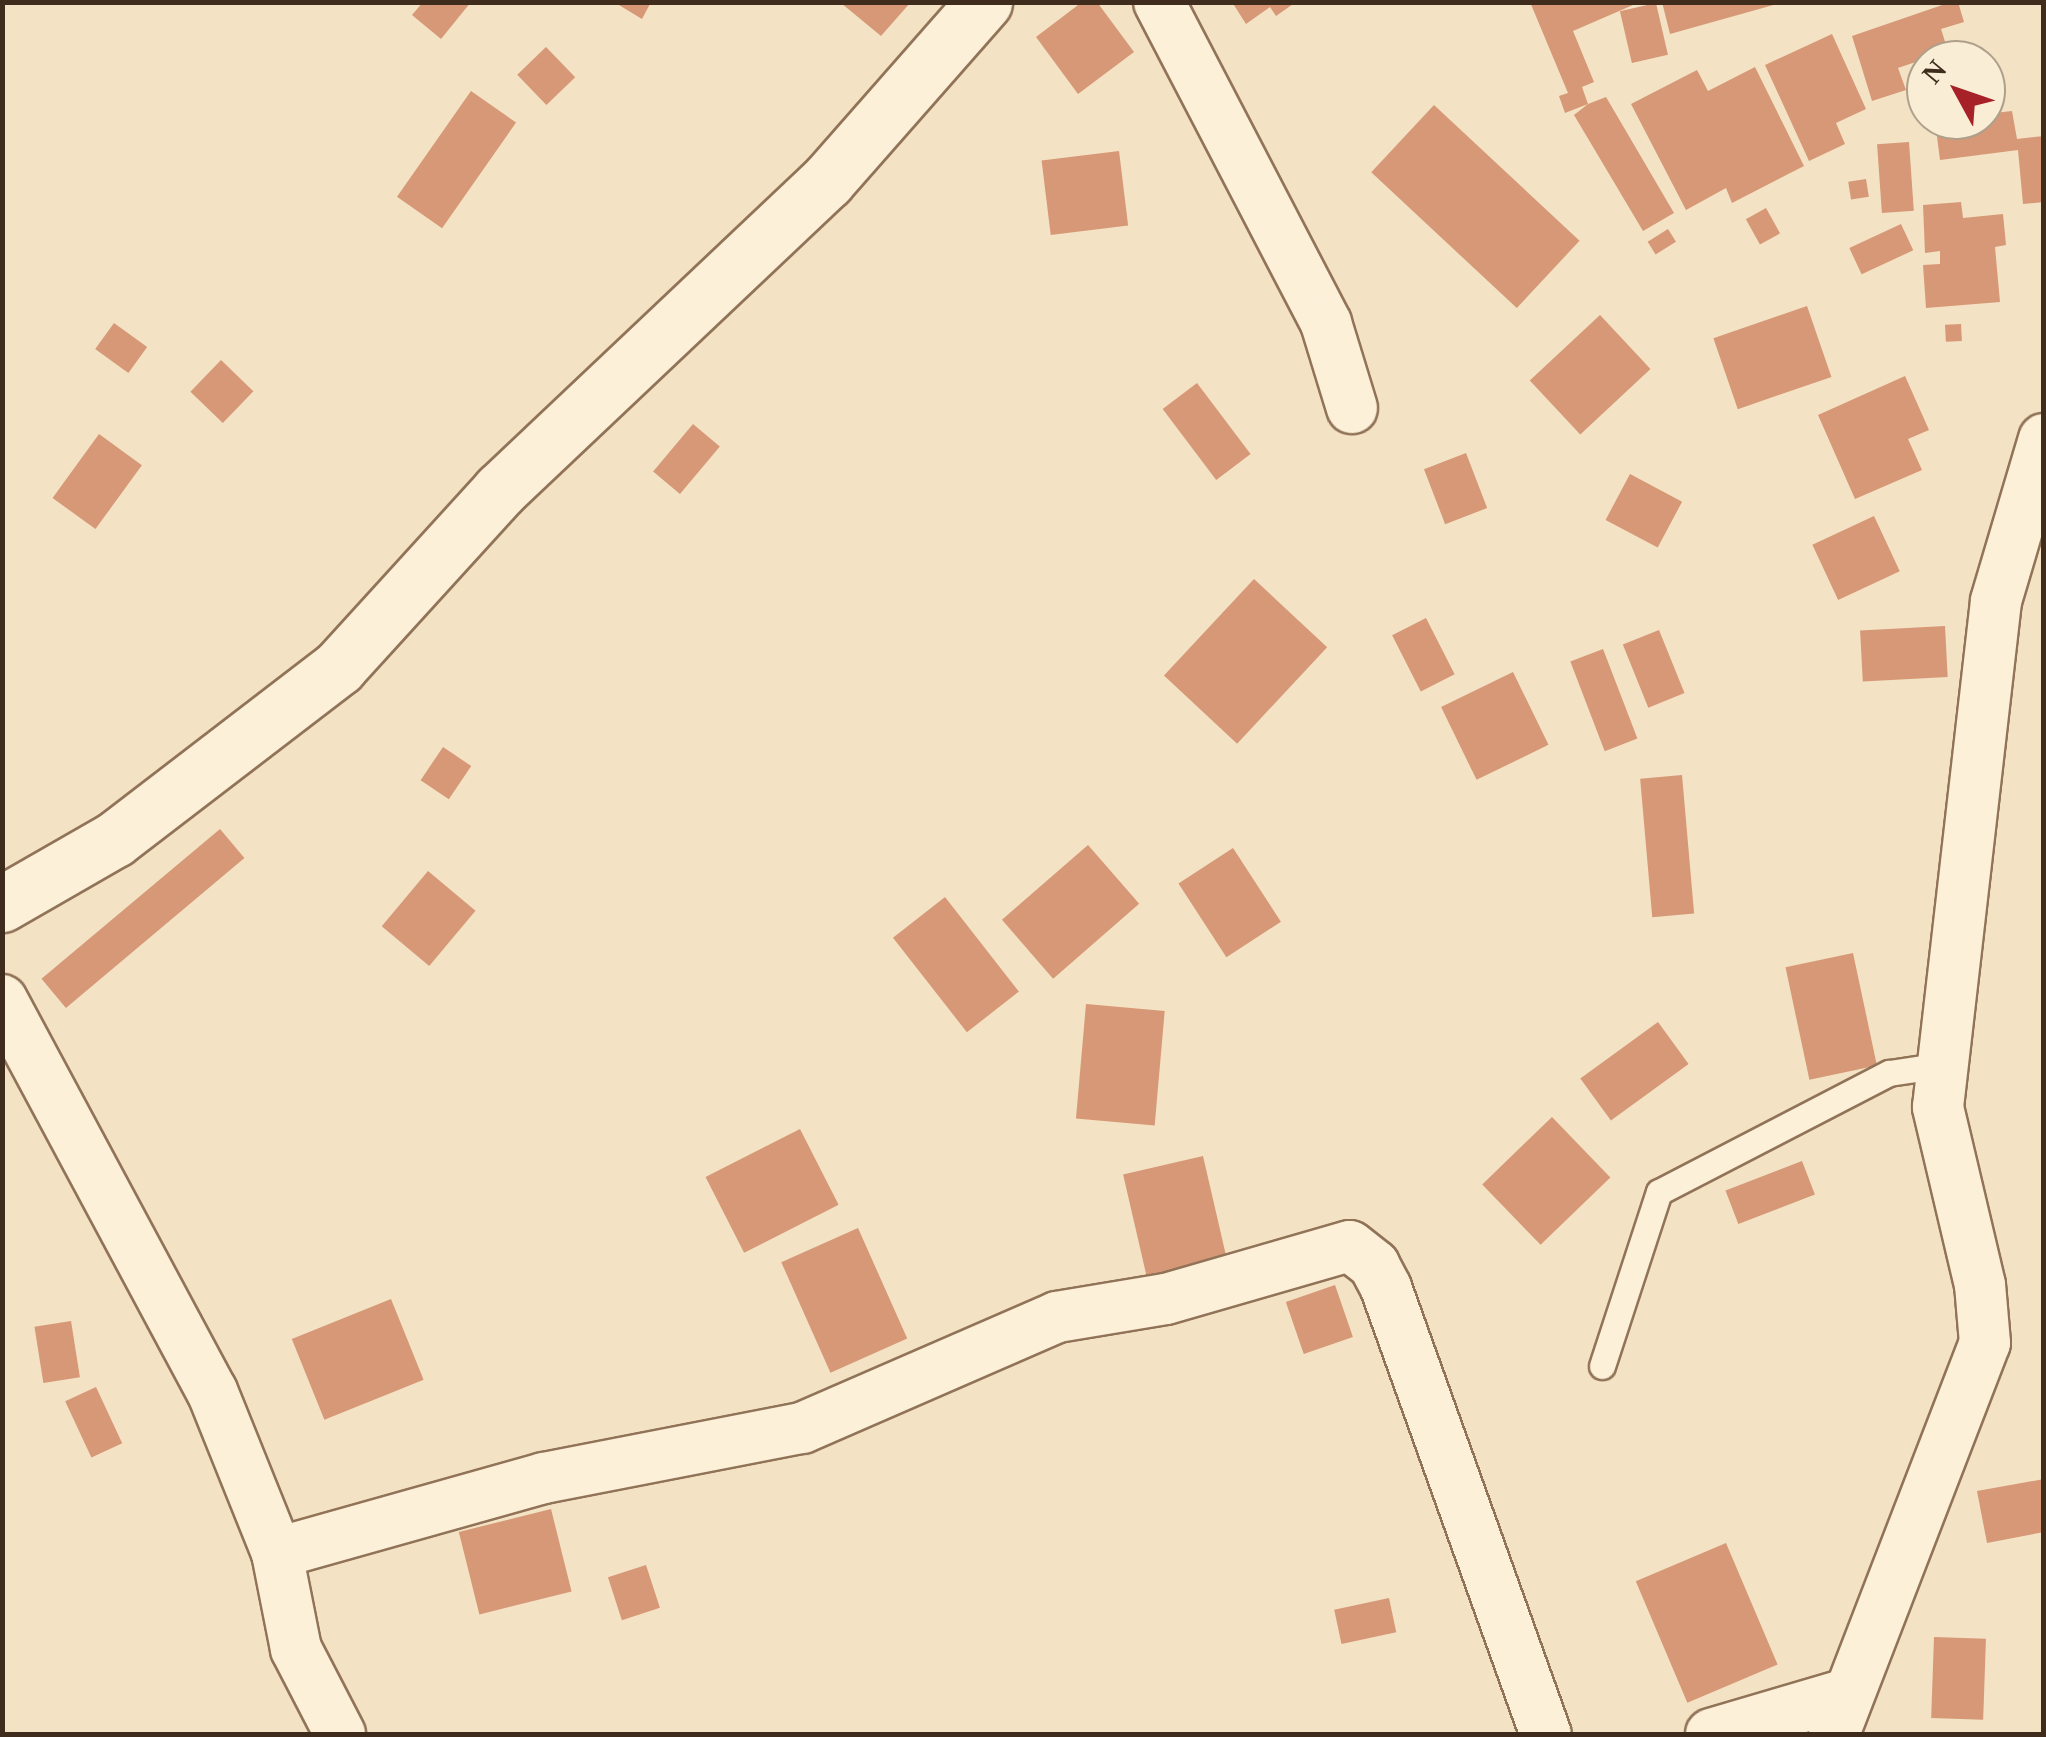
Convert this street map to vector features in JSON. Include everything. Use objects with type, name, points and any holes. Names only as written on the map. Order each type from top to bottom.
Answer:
[{"type":"street","points":[[2,904],[115,838],[339,667],[500,490],[827,180],[984,2]]},
{"type":"street","points":[[1159,2],[1326,323],[1352,408]]},
{"type":"street","points":[[1711,1734],[1840,1714],[1984,1343],[1980,1285],[1938,1107],[2001,569],[2044,439]]},
{"type":"street","points":[[2,1000],[152,1270],[212,1392],[277,1553],[296,1649],[340,1734]]},
{"type":"street","points":[[277,1553],[544,1478],[802,1428],[1057,1317],[1166,1299],[1350,1246],[1374,1265],[1386,1288],[1546,1734]]},
{"type":"lane","points":[[1602,1366],[1659,1192],[1889,1073],[1944,1065]]},
{"type":"building","points":[[423,2],[471,2],[441,39],[412,15]]},
{"type":"building","points":[[614,2],[651,2],[642,19]]},
{"type":"building","points":[[1082,2],[1097,2],[1134,52],[1078,94],[1036,37]]},
{"type":"building","points":[[1232,2],[1296,2],[1276,16],[1270,7],[1246,24]]},
{"type":"building","points":[[1530,2],[1640,2],[1573,31],[1594,82],[1582,87],[1588,104],[1565,113],[1559,96],[1568,93]]},
{"type":"building","points":[[1662,2],[1777,2],[1777,4],[1670,34]]},
{"type":"building","points":[[1951,2],[1958,2],[1964,22],[1941,29],[1944,40],[1906,40],[1906,65],[1898,68],[1906,90],[1872,101],[1852,36]]},
{"type":"building","points":[[841,3],[910,3],[881,36]]},
{"type":"building","points":[[1656,3],[1668,55],[1632,63],[1620,11]]},
{"type":"building","points":[[1832,34],[1866,109],[1836,123],[1845,144],[1809,161],[1765,65]]},
{"type":"building","points":[[546,47],[575,77],[546,105],[517,75]]},
{"type":"building","points":[[1755,67],[1804,166],[1732,203],[1726,188],[1686,210],[1631,104],[1697,70],[1708,91]]},
{"type":"building","points":[[471,91],[516,123],[442,228],[397,197]]},
{"type":"building","points":[[1606,97],[1674,213],[1643,231],[1574,115]]},
{"type":"building","points":[[1434,105],[1580,241],[1517,308],[1371,172]]},
{"type":"building","points":[[2012,111],[2017,139],[2044,136],[2044,202],[2023,204],[2018,150],[1940,160],[1937,140],[2006,140],[2006,112]]},
{"type":"building","points":[[1909,142],[1914,211],[1882,213],[1877,144]]},
{"type":"building","points":[[1119,151],[1128,225],[1051,235],[1042,161]]},
{"type":"building","points":[[1866,179],[1869,197],[1851,200],[1848,182]]},
{"type":"building","points":[[1961,202],[1963,218],[2003,214],[2006,245],[1995,247],[2000,302],[1926,308],[1923,265],[1940,264],[1940,251],[1925,253],[1923,205]]},
{"type":"building","points":[[1766,208],[1780,233],[1760,245],[1746,219]]},
{"type":"building","points":[[1901,224],[1913,250],[1862,274],[1849,248]]},
{"type":"building","points":[[1668,229],[1676,242],[1656,254],[1648,242]]},
{"type":"building","points":[[1807,306],[1831,377],[1738,409],[1713,338]]},
{"type":"building","points":[[1600,315],[1650,369],[1580,435],[1530,380]]},
{"type":"building","points":[[114,323],[147,347],[128,373],[95,349]]},
{"type":"building","points":[[1961,324],[1962,341],[1946,342],[1945,325]]},
{"type":"building","points":[[221,360],[253,391],[223,423],[190,392]]},
{"type":"building","points":[[1905,376],[1929,430],[1908,439],[1922,470],[1855,499],[1818,415]]},
{"type":"building","points":[[1197,383],[1251,454],[1216,480],[1163,409]]},
{"type":"building","points":[[693,424],[720,446],[680,494],[653,471]]},
{"type":"building","points":[[99,434],[142,465],[95,529],[53,498]]},
{"type":"building","points":[[1466,453],[1487,508],[1445,524],[1424,469]]},
{"type":"building","points":[[1630,474],[1682,502],[1658,548],[1606,520]]},
{"type":"building","points":[[1874,516],[1900,571],[1838,600],[1812,545]]},
{"type":"building","points":[[1254,579],[1327,647],[1237,744],[1164,676]]},
{"type":"building","points":[[1426,618],[1455,674],[1421,691],[1392,635]]},
{"type":"building","points":[[1945,626],[1948,677],[1863,681],[1860,630]]},
{"type":"building","points":[[1659,630],[1684,693],[1648,708],[1623,645]]},
{"type":"building","points":[[1603,649],[1637,739],[1605,751],[1570,662]]},
{"type":"building","points":[[1513,672],[1549,745],[1477,780],[1441,707]]},
{"type":"building","points":[[443,747],[471,766],[449,799],[421,780]]},
{"type":"building","points":[[1682,775],[1694,913],[1652,917],[1640,779]]},
{"type":"building","points":[[220,829],[244,858],[66,1008],[42,979]]},
{"type":"building","points":[[1088,845],[1139,904],[1053,979],[1002,920]]},
{"type":"building","points":[[1233,848],[1281,922],[1226,957],[1178,883]]},
{"type":"building","points":[[428,871],[475,911],[429,966],[382,926]]},
{"type":"building","points":[[945,897],[1019,992],[967,1032],[893,938]]},
{"type":"building","points":[[1853,953],[1877,1065],[1809,1080],[1786,967]]},
{"type":"building","points":[[1086,1004],[1165,1011],[1155,1125],[1076,1119]]},
{"type":"building","points":[[1658,1022],[1689,1064],[1611,1120],[1580,1078]]},
{"type":"building","points":[[1552,1117],[1610,1177],[1541,1245],[1482,1184]]},
{"type":"building","points":[[800,1129],[839,1205],[744,1253],[706,1177]]},
{"type":"building","points":[[1203,1156],[1227,1258],[1147,1277],[1123,1174]]},
{"type":"building","points":[[1802,1161],[1815,1195],[1738,1224],[1725,1190]]},
{"type":"building","points":[[858,1228],[907,1339],[830,1373],[781,1262]]},
{"type":"building","points":[[1335,1285],[1353,1337],[1304,1354],[1286,1302]]},
{"type":"building","points":[[391,1299],[424,1380],[324,1420],[292,1339]]},
{"type":"building","points":[[71,1321],[80,1377],[43,1383],[34,1327]]},
{"type":"building","points":[[96,1387],[122,1443],[91,1458],[65,1401]]},
{"type":"building","points":[[2044,1479],[2044,1532],[1987,1543],[1977,1491]]},
{"type":"building","points":[[551,1509],[572,1591],[479,1614],[459,1532]]},
{"type":"building","points":[[1726,1543],[1778,1665],[1687,1703],[1636,1581]]},
{"type":"building","points":[[646,1565],[660,1608],[622,1620],[608,1577]]},
{"type":"building","points":[[1389,1598],[1396,1632],[1342,1644],[1334,1610]]},
{"type":"building","points":[[1934,1637],[1986,1639],[1983,1720],[1931,1718]]}]
